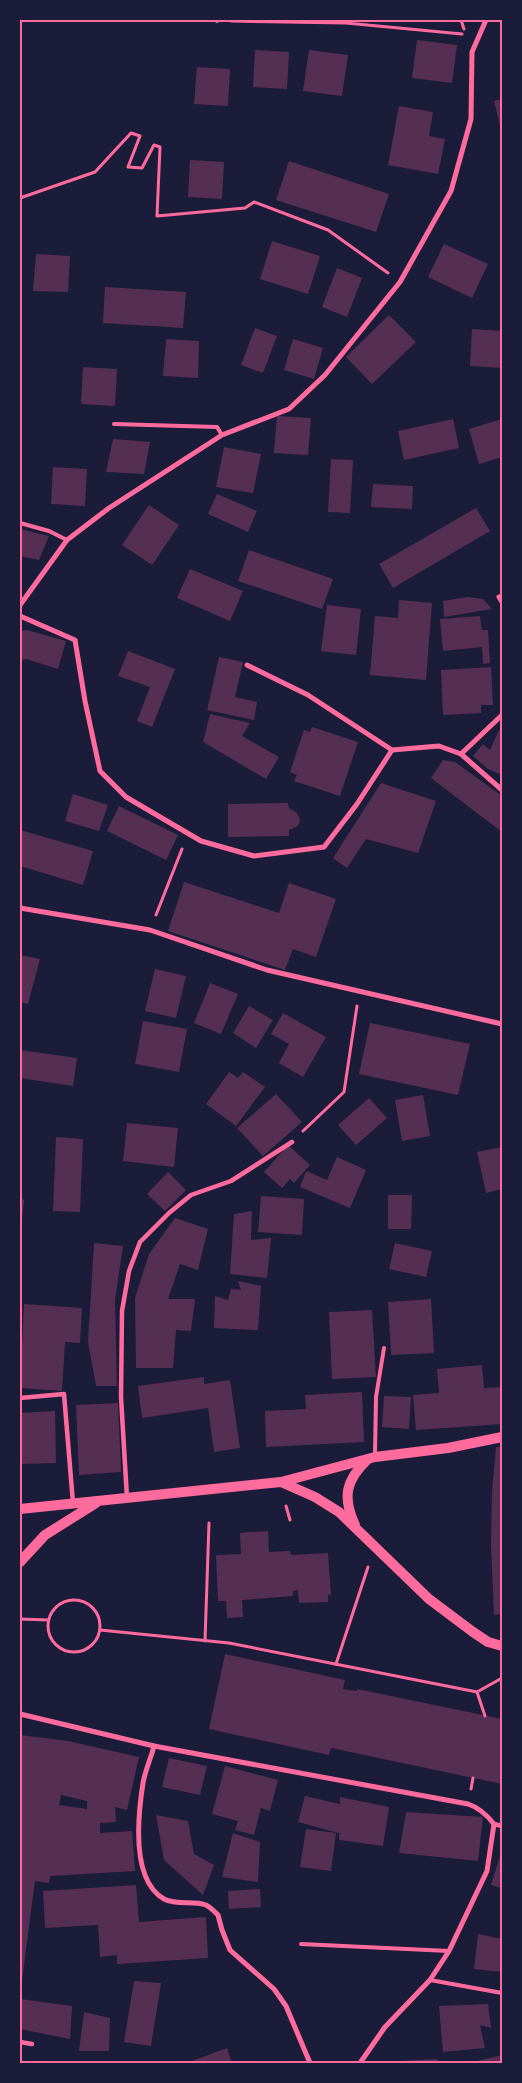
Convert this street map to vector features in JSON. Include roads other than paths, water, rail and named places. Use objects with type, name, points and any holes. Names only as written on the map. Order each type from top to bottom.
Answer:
[{"type":"main road","points":[[20,1509],[281,1482],[372,1458],[448,1448],[502,1438]]},
{"type":"main road","points":[[358,1530],[348,1505],[348,1488],[356,1470],[372,1458]]},
{"type":"main road","points":[[281,1482],[315,1496],[339,1512],[429,1598],[472,1632],[488,1642],[502,1646]]},
{"type":"main road","points":[[20,1562],[45,1535],[99,1502]]},
{"type":"street","points":[[20,605],[66,540],[109,508],[222,435],[289,409],[325,375],[400,282],[451,191],[471,119],[472,52],[486,20]]},
{"type":"street","points":[[20,616],[76,640],[85,701],[100,771],[126,797],[201,841],[254,856],[324,847],[357,804],[392,750]]},
{"type":"street","points":[[247,665],[308,696],[392,750],[438,746],[461,754],[502,790]]},
{"type":"street","points":[[461,754],[502,715]]},
{"type":"street","points":[[20,908],[150,930],[267,970],[502,1024]]},
{"type":"street","points":[[127,1499],[121,1397],[122,1311],[129,1271],[140,1242],[169,1213],[191,1195],[231,1181],[292,1142]]},
{"type":"street","points":[[20,1398],[64,1394],[73,1504]]},
{"type":"street","points":[[20,1714],[154,1746],[468,1804],[475,1806],[488,1816],[494,1824],[502,1826]]},
{"type":"street","points":[[154,1746],[144,1781],[139,1821],[141,1865],[151,1886],[164,1899],[182,1904],[206,1905],[218,1915],[230,1950],[250,1970],[274,1989],[286,2006],[310,2063]]},
{"type":"street","points":[[360,2063],[385,2027],[430,1980],[449,1951],[487,1871],[494,1824]]},
{"type":"street","points":[[20,2042],[32,2044]]},
{"type":"lane","points":[[114,424],[217,427],[222,435]]},
{"type":"lane","points":[[20,523],[49,531],[66,540]]},
{"type":"lane","points":[[372,1458],[376,1397],[384,1348]]},
{"type":"lane","points":[[301,1944],[449,1951]]},
{"type":"lane","points":[[430,1980],[502,1994]]}]
